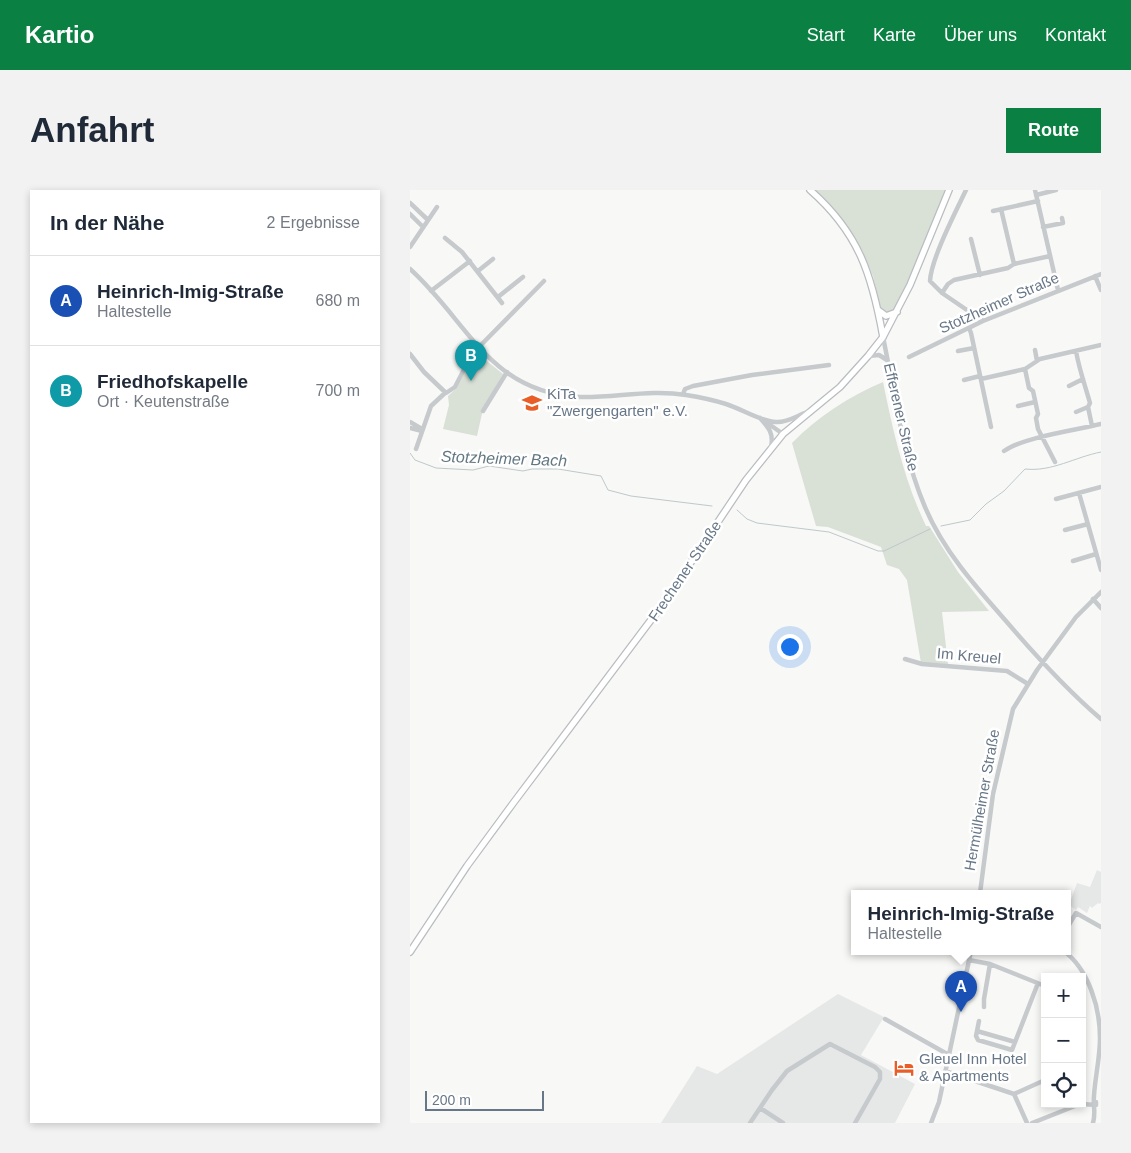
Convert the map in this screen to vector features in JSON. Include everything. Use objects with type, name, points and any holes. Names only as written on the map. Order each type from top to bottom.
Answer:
[{"type":"main road","name":"Efferener Straße","points":[[810,190],[842,224],[858,250],[872,286],[882,337]]},
{"type":"main road","name":"Frechener Straße","points":[[410,952],[468,866],[527,784],[645,629],[691,564],[746,480],[771,447],[808,412],[840,387],[868,356],[882,337],[910,285],[950,190]]},
{"type":"main road","points":[[878,310],[886,316],[897,312]]},
{"type":"street","points":[[966,190],[931,273],[930,280],[942,293],[983,321]]},
{"type":"street","points":[[1056,190],[1035,192],[1058,290]]},
{"type":"street","points":[[993,211],[1038,201]]},
{"type":"street","points":[[410,203],[428,220]]},
{"type":"street","points":[[410,248],[437,207]]},
{"type":"street","points":[[1001,209],[1014,264]]},
{"type":"street","points":[[410,214],[423,227]]},
{"type":"street","points":[[1044,227],[1063,222],[1062,218]]},
{"type":"street","points":[[445,238],[470,261],[502,303]]},
{"type":"street","points":[[971,239],[980,275]]},
{"type":"street","points":[[942,293],[948,284],[954,280],[1050,256]]},
{"type":"street","points":[[478,271],[493,259]]},
{"type":"street","points":[[431,291],[470,261]]},
{"type":"street","points":[[410,269],[431,291],[477,347],[507,372],[535,388],[569,396],[660,392],[683,394],[726,404],[759,417],[779,422],[808,412]]},
{"type":"street","name":"Stotzheimer Straße","points":[[908,357],[983,321],[1101,274]]},
{"type":"street","points":[[1094,276],[1101,290]]},
{"type":"street","points":[[498,297],[523,277]]},
{"type":"street","points":[[416,449],[431,406],[445,392],[455,387],[477,347],[544,281]]},
{"type":"street","points":[[968,328],[974,348],[990,427]]},
{"type":"street","name":"Efferener Straße","points":[[882,337],[906,451],[931,521],[947,547],[982,594],[1043,663],[1081,702],[1101,719]]},
{"type":"street","points":[[964,380],[1025,369],[1037,361],[1101,345]]},
{"type":"street","points":[[958,351],[974,348]]},
{"type":"street","points":[[1035,350],[1037,361]]},
{"type":"street","points":[[1076,351],[1090,403],[1088,407],[1092,426]]},
{"type":"street","points":[[410,354],[424,372],[445,392]]},
{"type":"street","points":[[868,356],[879,354],[887,360]]},
{"type":"street","points":[[683,394],[685,389],[692,386],[752,375],[829,365]]},
{"type":"street","points":[[1025,369],[1029,388],[1032,391],[1035,402],[1038,414],[1036,418],[1042,437],[1055,462]]},
{"type":"street","points":[[483,411],[507,372]]},
{"type":"street","points":[[1070,386],[1083,379]]},
{"type":"street","points":[[1018,406],[1035,402]]},
{"type":"street","points":[[1076,412],[1088,407]]},
{"type":"street","points":[[759,417],[783,434]]},
{"type":"street","points":[[759,417],[772,433],[771,447]]},
{"type":"street","points":[[410,422],[422,430]]},
{"type":"street","points":[[1004,451],[1042,437],[1101,424]]},
{"type":"street","points":[[410,428],[422,430]]},
{"type":"street","points":[[1056,499],[1101,487]]},
{"type":"street","points":[[1079,493],[1101,570]]},
{"type":"street","points":[[1065,530],[1088,524]]},
{"type":"street","points":[[1073,561],[1096,554]]},
{"type":"street","name":"Hermülheimer Straße","points":[[980,890],[991,806],[1008,724],[1013,709],[1028,684],[1076,616],[1101,592]]},
{"type":"street","points":[[1093,599],[1101,608]]},
{"type":"street","name":"Im Kreuel","points":[[905,659],[922,664],[1007,672],[1028,684]]},
{"type":"street","points":[[1071,921],[1076,912],[1101,927]]},
{"type":"street","points":[[931,1123],[939,1102],[970,955]]},
{"type":"street","points":[[1068,955],[1086,977],[1098,1006],[1100,1037],[1098,1091],[1093,1123]]},
{"type":"street","points":[[969,960],[990,964],[1041,984]]},
{"type":"street","points":[[984,1007],[990,964]]},
{"type":"street","points":[[979,1021],[976,1036],[978,1040],[1010,1050],[1013,1049],[1038,983]]},
{"type":"street","points":[[885,1019],[949,1055]]},
{"type":"street","points":[[977,1031],[1015,1042]]},
{"type":"street","points":[[750,1123],[787,1071],[830,1044],[875,1067],[880,1072],[880,1079],[855,1123]]},
{"type":"street","points":[[945,1071],[1014,1094],[1041,1082]]},
{"type":"street","points":[[1096,1105],[1094,1099],[1098,1091]]},
{"type":"street","points":[[1014,1094],[1027,1123]]},
{"type":"street","points":[[1086,1104],[1096,1105]]},
{"type":"street","points":[[760,1108],[783,1123]]},
{"type":"street","points":[[1032,1123],[1071,1108]]},
{"type":"shaded area","points":[[814,190],[946,190],[908,285],[895,310],[887,314],[881,309],[873,276],[862,250],[827,202]]},
{"type":"shaded area","points":[[478,354],[503,374],[483,409],[477,436],[443,429],[449,405],[448,396],[457,388],[474,355]]},
{"type":"shaded area","points":[[883,382],[895,437],[918,509],[926,526],[929,526],[958,572],[989,611],[942,612],[948,664],[921,663],[907,580],[899,569],[887,565],[881,547],[828,527],[816,526],[792,443],[812,424],[834,408]]},
{"type":"shaded area","points":[[1097,870],[1101,872],[1101,903],[1092,908],[1090,906],[1087,913],[1078,907],[1076,910],[1071,906],[1071,900],[1077,883],[1090,887]]},
{"type":"shaded area","points":[[838,994],[884,1017],[861,1055],[915,1084],[895,1123],[661,1123],[697,1066],[717,1074]]},
{"type":"waterway","name":"Stotzheimer Bach","points":[[941,526],[970,520],[986,504],[1004,491],[1025,469],[1054,466],[1101,452]]},
{"type":"waterway","name":"Stotzheimer Bach","points":[[410,453],[415,460],[436,468],[473,470],[489,466],[523,471],[558,469],[601,476],[608,490],[631,496],[712,506]]},
{"type":"waterway","name":"Stotzheimer Bach","points":[[737,510],[747,519],[757,523],[829,532],[878,551],[884,551],[930,529]]},
{"type":"place","name":"Friedhofskapelle","points":[[471,381]]},
{"type":"place","name":"KiTa \"Zwergengarten\" e.V.","points":[[532,403]]},
{"type":"place","name":"Heinrich-Imig-Straße","points":[[961,1012]]},
{"type":"place","name":"Gleuel Inn Hotel & Apartments","points":[[904,1068]]}]
